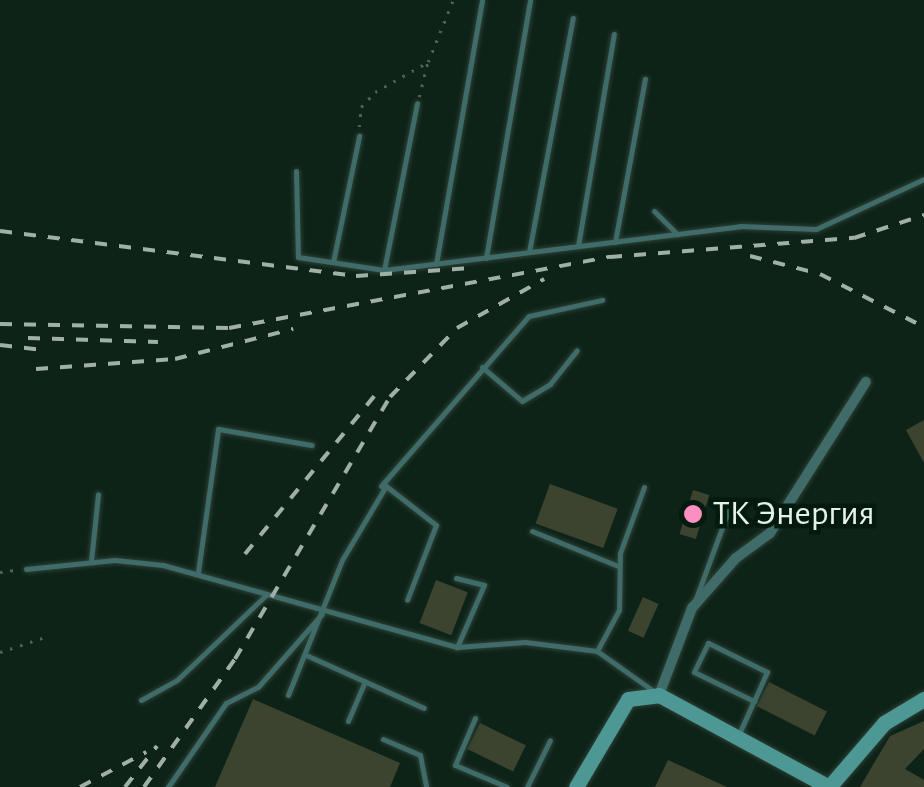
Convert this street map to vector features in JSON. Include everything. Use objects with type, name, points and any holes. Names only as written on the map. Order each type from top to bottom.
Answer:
[{"type":"street","points":[[658,695],[692,608],[736,558],[770,533],[866,382]]},
{"type":"street","points":[[576,787],[608,725],[628,698],[658,695],[829,787],[884,723],[924,699]]},
{"type":"lane","points":[[436,264],[482,0]]},
{"type":"lane","points":[[486,258],[530,0]]},
{"type":"lane","points":[[529,252],[573,18]]},
{"type":"lane","points":[[578,246],[614,34]]},
{"type":"lane","points":[[616,242],[645,79]]},
{"type":"lane","points":[[384,270],[417,103]]},
{"type":"lane","points":[[333,262],[358,136]]},
{"type":"lane","points":[[296,171],[298,256],[384,270],[740,226],[816,229],[924,179]]},
{"type":"lane","points":[[654,212],[677,234]]},
{"type":"lane","points":[[288,695],[328,608],[342,560],[380,489],[529,316],[602,300]]},
{"type":"lane","points":[[482,368],[522,401],[550,384],[578,350]]},
{"type":"lane","points":[[198,572],[218,429],[312,445]]},
{"type":"lane","points":[[380,489],[392,488],[436,525],[408,600]]},
{"type":"lane","points":[[597,651],[619,610],[618,566],[644,488]]},
{"type":"lane","points":[[92,561],[98,494]]},
{"type":"lane","points":[[692,608],[732,503]]},
{"type":"lane","points":[[532,531],[618,566]]},
{"type":"lane","points":[[26,568],[92,561],[198,572],[266,595],[328,608],[457,647],[525,642],[597,651],[658,695]]},
{"type":"lane","points":[[456,578],[484,585],[457,647]]},
{"type":"lane","points":[[141,700],[176,680],[266,595]]},
{"type":"lane","points":[[168,787],[226,704],[258,687],[328,608]]},
{"type":"lane","points":[[738,736],[754,701],[766,672],[708,644],[694,672],[754,701]]},
{"type":"lane","points":[[306,655],[424,708]]},
{"type":"lane","points":[[348,721],[365,682]]},
{"type":"lane","points":[[474,718],[455,765],[507,787]]},
{"type":"lane","points":[[383,739],[420,755],[426,787]]},
{"type":"lane","points":[[527,787],[550,740]]},
{"type":"path","points":[[417,103],[428,62],[453,0]]},
{"type":"path","points":[[358,136],[368,100],[428,62]]},
{"type":"path","points":[[0,572],[26,568]]},
{"type":"path","points":[[0,652],[45,637]]},
{"type":"building","points":[[924,420],[924,463],[906,430]]},
{"type":"building","points":[[550,484],[618,509],[603,548],[536,523]]},
{"type":"building","name":"ТК Энергия","points":[[693,490],[709,495],[696,539],[680,534]]},
{"type":"building","points":[[436,580],[468,592],[451,635],[420,623]]},
{"type":"building","points":[[643,597],[659,604],[643,638],[628,631]]},
{"type":"building","points":[[769,682],[827,712],[815,736],[757,706]]},
{"type":"building","points":[[253,699],[400,763],[390,787],[215,787]]},
{"type":"building","points":[[924,721],[924,749],[905,769],[924,780],[924,787],[860,787],[890,736]]},
{"type":"building","points":[[480,723],[526,745],[513,771],[467,749]]},
{"type":"building","points":[[668,760],[727,787],[655,787]]},
{"type":"railway","points":[[0,324],[229,328],[610,257],[854,238],[924,215]]},
{"type":"railway","points":[[0,231],[356,276],[471,268]]},
{"type":"railway","points":[[750,256],[820,274],[924,327]]},
{"type":"railway","points":[[144,787],[235,659],[390,397],[457,328],[544,279]]},
{"type":"railway","points":[[36,369],[175,359],[293,329]]},
{"type":"railway","points":[[28,338],[158,342]]},
{"type":"railway","points":[[0,345],[43,350]]},
{"type":"railway","points":[[245,554],[375,395]]},
{"type":"railway","points":[[125,787],[157,746]]},
{"type":"railway","points":[[80,787],[146,752]]},
{"type":"place","name":"ТК Энергия","points":[[693,514]]}]
